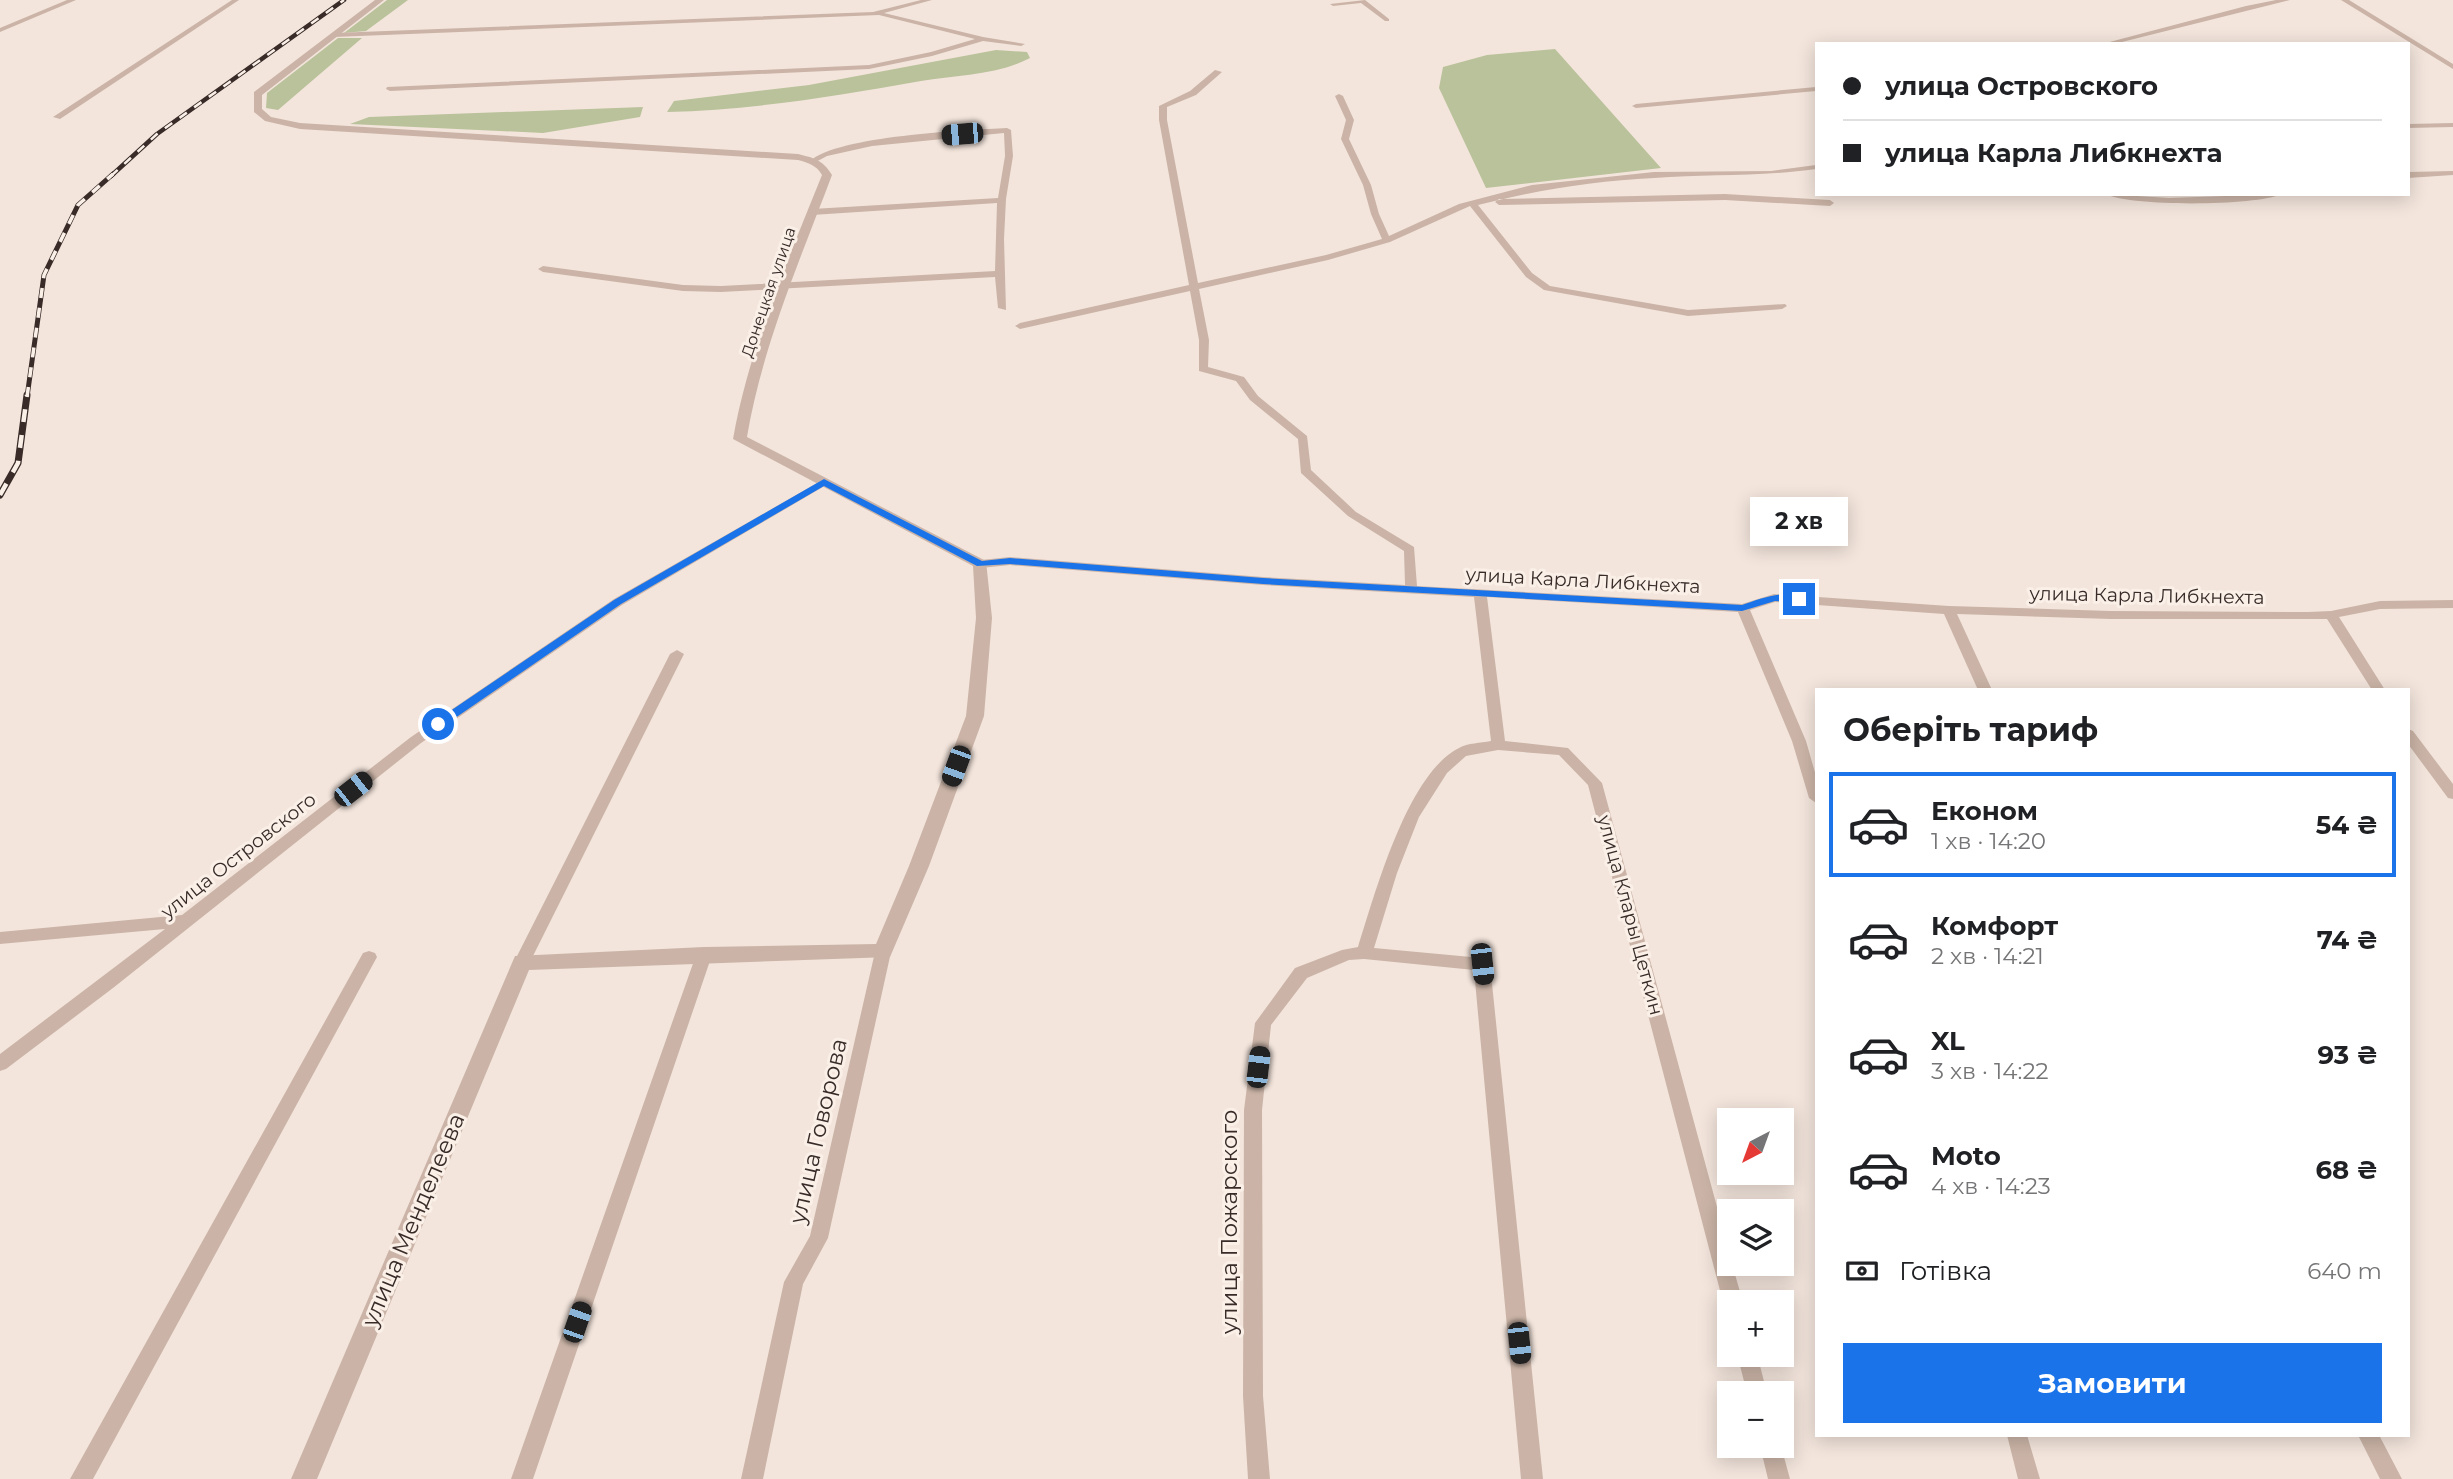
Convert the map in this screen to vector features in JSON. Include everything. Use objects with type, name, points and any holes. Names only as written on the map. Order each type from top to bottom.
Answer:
[{"type":"street","points":[[0,30],[73,0]]},
{"type":"street","points":[[57,117],[236,0]]},
{"type":"street","points":[[380,0],[257,94],[257,110],[268,119],[300,126],[798,157],[814,161],[817,156],[829,151],[881,142],[1007,130],[1010,145],[1002,201],[998,291],[1003,308]]},
{"type":"street","points":[[334,35],[873,14],[929,0]]},
{"type":"street","points":[[1333,4],[1362,0],[1387,20]]},
{"type":"street","points":[[2113,42],[2248,7],[2287,0]]},
{"type":"street","points":[[2344,0],[2453,67]]},
{"type":"street","points":[[873,14],[983,39],[1021,44]]},
{"type":"street","points":[[0,24],[14,25]]},
{"type":"street","points":[[390,89],[869,67],[921,57],[983,39]]},
{"type":"street","points":[[1218,72],[1193,93],[1163,106],[1163,120],[1204,340],[1203,369],[1240,379],[1254,398],[1303,438],[1305,471],[1353,514],[1410,550],[1411,589]]},
{"type":"street","points":[[1636,106],[1815,89]]},
{"type":"street","points":[[1339,96],[1350,120],[1345,139],[1367,185],[1375,214],[1387,240]]},
{"type":"street","points":[[2410,126],[2453,125]]},
{"type":"street","name":"Донецкая улица","points":[[814,161],[827,175],[785,284],[745,410],[740,439],[824,482]]},
{"type":"street","points":[[1020,326],[1328,257],[1387,240],[1476,203],[1532,188],[1654,175],[1771,173],[1815,167]]},
{"type":"street","points":[[2410,175],[2453,173]]},
{"type":"street","points":[[2116,196],[2182,200],[2265,196]]},
{"type":"street","points":[[1476,203],[1725,197],[1830,203]]},
{"type":"street","points":[[812,212],[1002,201]]},
{"type":"street","points":[[1476,203],[1529,275],[1547,288],[1688,313],[1782,306]]},
{"type":"street","points":[[543,269],[683,288],[721,289],[999,274]]},
{"type":"street","points":[[824,482],[981,564]]},
{"type":"street","name":"улица Островского","points":[[0,1064],[416,740],[618,602],[824,482]]},
{"type":"street","name":"улица Карла Либкнехта","points":[[981,564],[1010,561],[1263,581],[1742,608],[1774,598],[1949,610],[2124,615],[2331,615],[2380,605],[2453,604]]},
{"type":"street","name":"улица Говорова","points":[[752,1479],[794,1282],[819,1238],[883,952],[919,866],[975,716],[984,618],[981,564]]},
{"type":"street","points":[[1364,953],[1405,828],[1428,788],[1463,752],[1498,745],[1480,593]]},
{"type":"street","points":[[1742,608],[1799,741],[1815,795]]},
{"type":"street","points":[[1949,610],[1984,688]]},
{"type":"street","points":[[2331,615],[2378,688]]},
{"type":"street","points":[[677,654],[523,962],[883,952]]},
{"type":"street","points":[[2410,737],[2453,794]]},
{"type":"street","name":"улица Клары Цеткин","points":[[1498,745],[1563,751],[1595,783],[1730,1290]]},
{"type":"street","points":[[0,939],[186,921]]},
{"type":"street","name":"улица Пожарского","points":[[1259,1479],[1253,1396],[1253,1110],[1263,1023],[1301,973],[1348,954],[1364,953],[1482,964],[1532,1479]]},
{"type":"street","points":[[522,1479],[704,955]]},
{"type":"street","points":[[81,1479],[369,957]]},
{"type":"street","name":"улица Менделеева","points":[[304,1479],[523,962]]},
{"type":"street","points":[[2018,1437],[2029,1479]]},
{"type":"street","points":[[2369,1437],[2391,1479]]},
{"type":"street","points":[[1774,1458],[1779,1479]]},
{"type":"green space","points":[[387,0],[408,0],[366,31],[344,33]]},
{"type":"green space","points":[[338,38],[362,38],[278,110],[266,108],[267,93]]},
{"type":"green space","points":[[1555,49],[1661,168],[1486,188],[1439,88],[1443,67],[1487,55]]},
{"type":"green space","points":[[996,50],[1027,52],[1030,58],[991,71],[826,97],[667,112],[674,101],[809,85]]},
{"type":"green space","points":[[643,107],[640,117],[543,133],[350,124],[369,117]]},
{"type":"railway","points":[[111,176],[157,134],[344,0]]},
{"type":"railway","points":[[27,397],[44,275],[78,205],[113,174]]},
{"type":"railway","points":[[0,495],[18,463],[27,395]]},
{"type":"route","points":[[438,724],[618,602],[775,508],[824,482],[981,564],[1010,561],[1263,581],[1742,608],[1774,598],[1799,599]]}]
